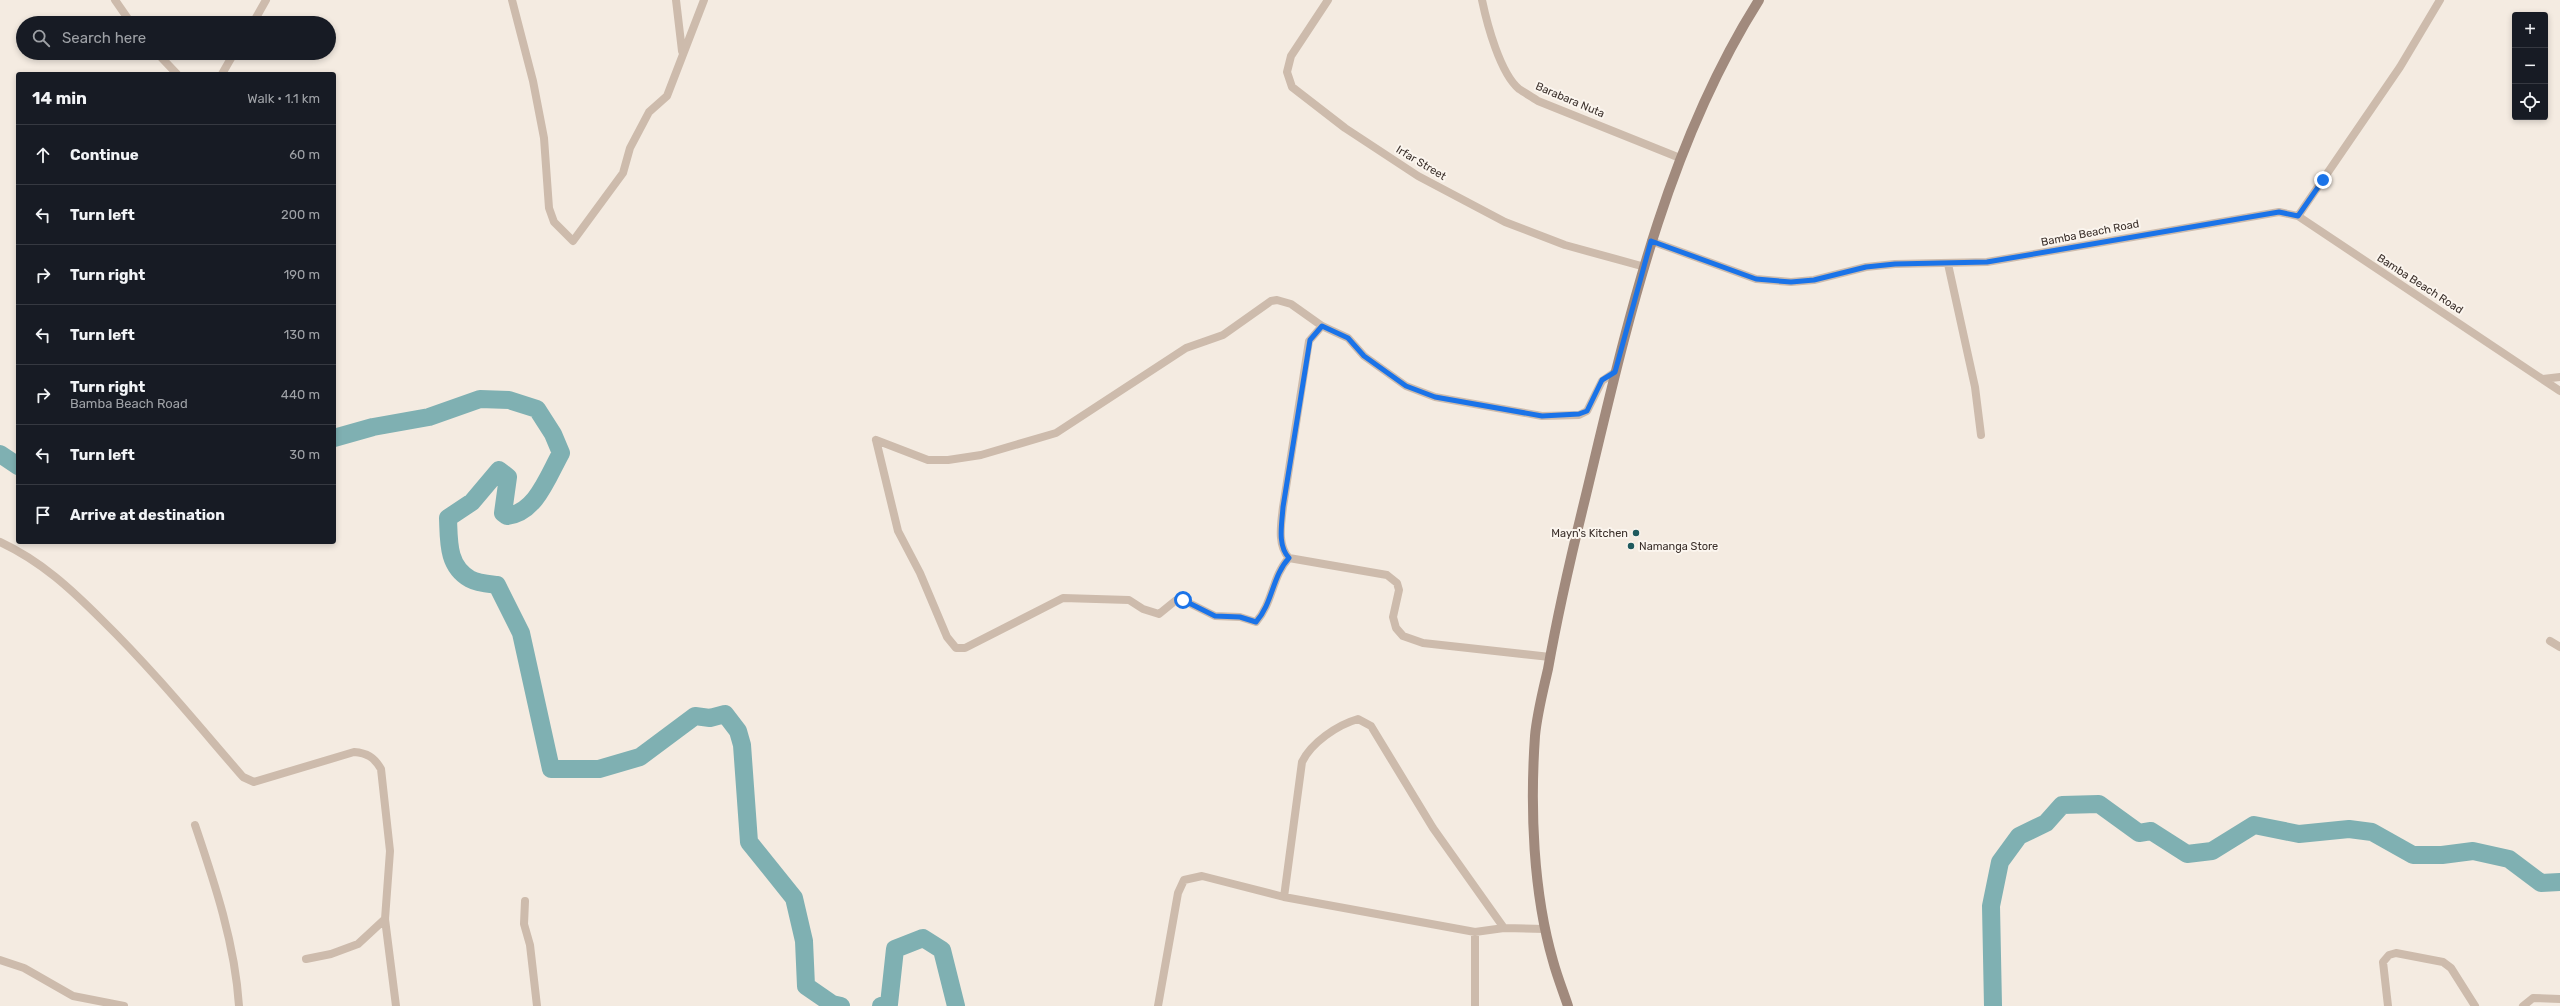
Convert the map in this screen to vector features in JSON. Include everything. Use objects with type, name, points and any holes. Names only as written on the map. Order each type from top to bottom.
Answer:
[{"type":"main road","points":[[1568,1006],[1553,962],[1545,929],[1537,866],[1533,804],[1536,734],[1550,657],[1561,600],[1615,372],[1651,241],[1680,158],[1723,65],[1759,0]]},
{"type":"street","points":[[115,0],[126,16]]},
{"type":"street","points":[[257,16],[266,0]]},
{"type":"street","points":[[512,0],[544,138],[549,208],[554,222],[573,241],[623,173],[630,148],[649,112],[667,96],[682,52],[704,0]]},
{"type":"street","points":[[676,0],[682,52]]},
{"type":"street","name":"Irfar Street","points":[[1328,0],[1291,56],[1286,72],[1292,87],[1345,128],[1418,176],[1505,222],[1565,245],[1645,267]]},
{"type":"street","name":"Barabara Nuta","points":[[1482,0],[1497,50],[1508,75],[1518,88],[1538,101],[1680,158]]},
{"type":"street","points":[[2298,216],[2400,67],[2440,0]]},
{"type":"street","points":[[164,60],[175,72]]},
{"type":"street","points":[[223,72],[230,60]]},
{"type":"street","name":"Bamba Beach Road","points":[[1651,241],[1750,277],[1779,281],[1814,280],[1866,267],[1895,264],[1948,264],[2017,258],[2142,234],[2279,212],[2298,216],[2560,391]]},
{"type":"street","points":[[1948,264],[1975,387],[1981,435]]},
{"type":"street","points":[[1289,558],[1280,568],[1264,613],[1256,622],[1240,617],[1215,616],[1183,600],[1176,602],[1159,614],[1143,609],[1129,600],[1063,598],[965,648],[956,648],[946,637],[920,573],[898,531],[876,440],[928,460],[981,455],[1056,433],[1186,348],[1223,336],[1271,301],[1277,300],[1291,304],[1322,326],[1348,338],[1364,356],[1406,386],[1435,397],[1542,416],[1579,414],[1587,411],[1602,380],[1615,372]]},
{"type":"street","points":[[1322,326],[1310,340],[1283,507],[1281,531],[1283,551],[1289,558],[1387,575],[1397,583],[1399,590],[1393,617],[1396,628],[1402,636],[1423,643],[1550,657]]},
{"type":"street","points":[[2542,379],[2560,377]]},
{"type":"street","points":[[0,542],[25,554],[44,566],[82,600],[141,658],[243,777],[254,782],[354,752],[365,753],[376,760],[380,769],[390,851],[385,918],[396,1006]]},
{"type":"street","points":[[2550,641],[2560,647]]},
{"type":"street","points":[[1284,897],[1302,762],[1313,745],[1350,721],[1358,719],[1371,726],[1433,828],[1504,928]]},
{"type":"street","points":[[195,825],[216,889],[230,941],[239,1006]]},
{"type":"street","points":[[1158,1006],[1178,893],[1184,880],[1202,876],[1284,897],[1475,932],[1504,928],[1545,929]]},
{"type":"street","points":[[525,901],[524,924],[530,945],[537,1006]]},
{"type":"street","points":[[306,959],[331,954],[358,944],[385,918]]},
{"type":"street","points":[[1475,932],[1475,1006]]},
{"type":"street","points":[[2388,1006],[2383,962],[2396,953],[2443,962],[2451,968],[2475,1006]]},
{"type":"street","points":[[0,960],[24,968],[73,996],[124,1006]]},
{"type":"street","points":[[2523,1006],[2533,998],[2560,999]]},
{"type":"waterway","points":[[336,437],[373,427],[429,417],[480,399],[509,400],[537,409],[553,434],[561,453],[540,492],[526,508],[507,516],[503,513],[508,477],[499,470],[472,502],[448,518],[449,544],[453,560],[462,574],[473,580],[497,585],[521,633],[551,769],[599,769],[640,757],[695,716],[710,718],[725,714],[738,731],[742,745],[749,842],[794,898],[804,941],[806,986],[832,1004],[841,1006]]},
{"type":"waterway","points":[[0,454],[16,465]]},
{"type":"waterway","points":[[1993,1006],[1991,906],[2000,862],[2019,836],[2046,823],[2062,805],[2099,804],[2139,833],[2151,831],[2187,854],[2212,851],[2254,825],[2299,834],[2349,829],[2372,832],[2413,855],[2442,855],[2473,851],[2509,859],[2541,883],[2560,882]]},
{"type":"waterway","points":[[881,1006],[889,1004],[895,949],[923,938],[942,950],[956,1006]]},
{"type":"place","name":"Mayn's Kitchen","points":[[1636,533]]},
{"type":"place","name":"Namanga Store","points":[[1631,546]]},
{"type":"route","points":[[1183,600],[1215,616],[1240,617],[1256,622],[1264,613],[1280,568],[1289,558],[1283,551],[1281,531],[1283,507],[1310,340],[1314,332],[1322,326],[1348,338],[1364,356],[1406,386],[1435,397],[1542,416],[1579,414],[1587,411],[1602,380],[1615,372],[1651,241],[1718,267],[1756,279],[1791,282],[1814,280],[1866,267],[1922,262],[1948,264],[1987,262],[2017,258],[2142,234],[2279,212],[2289,212],[2298,216],[2323,180]]}]
